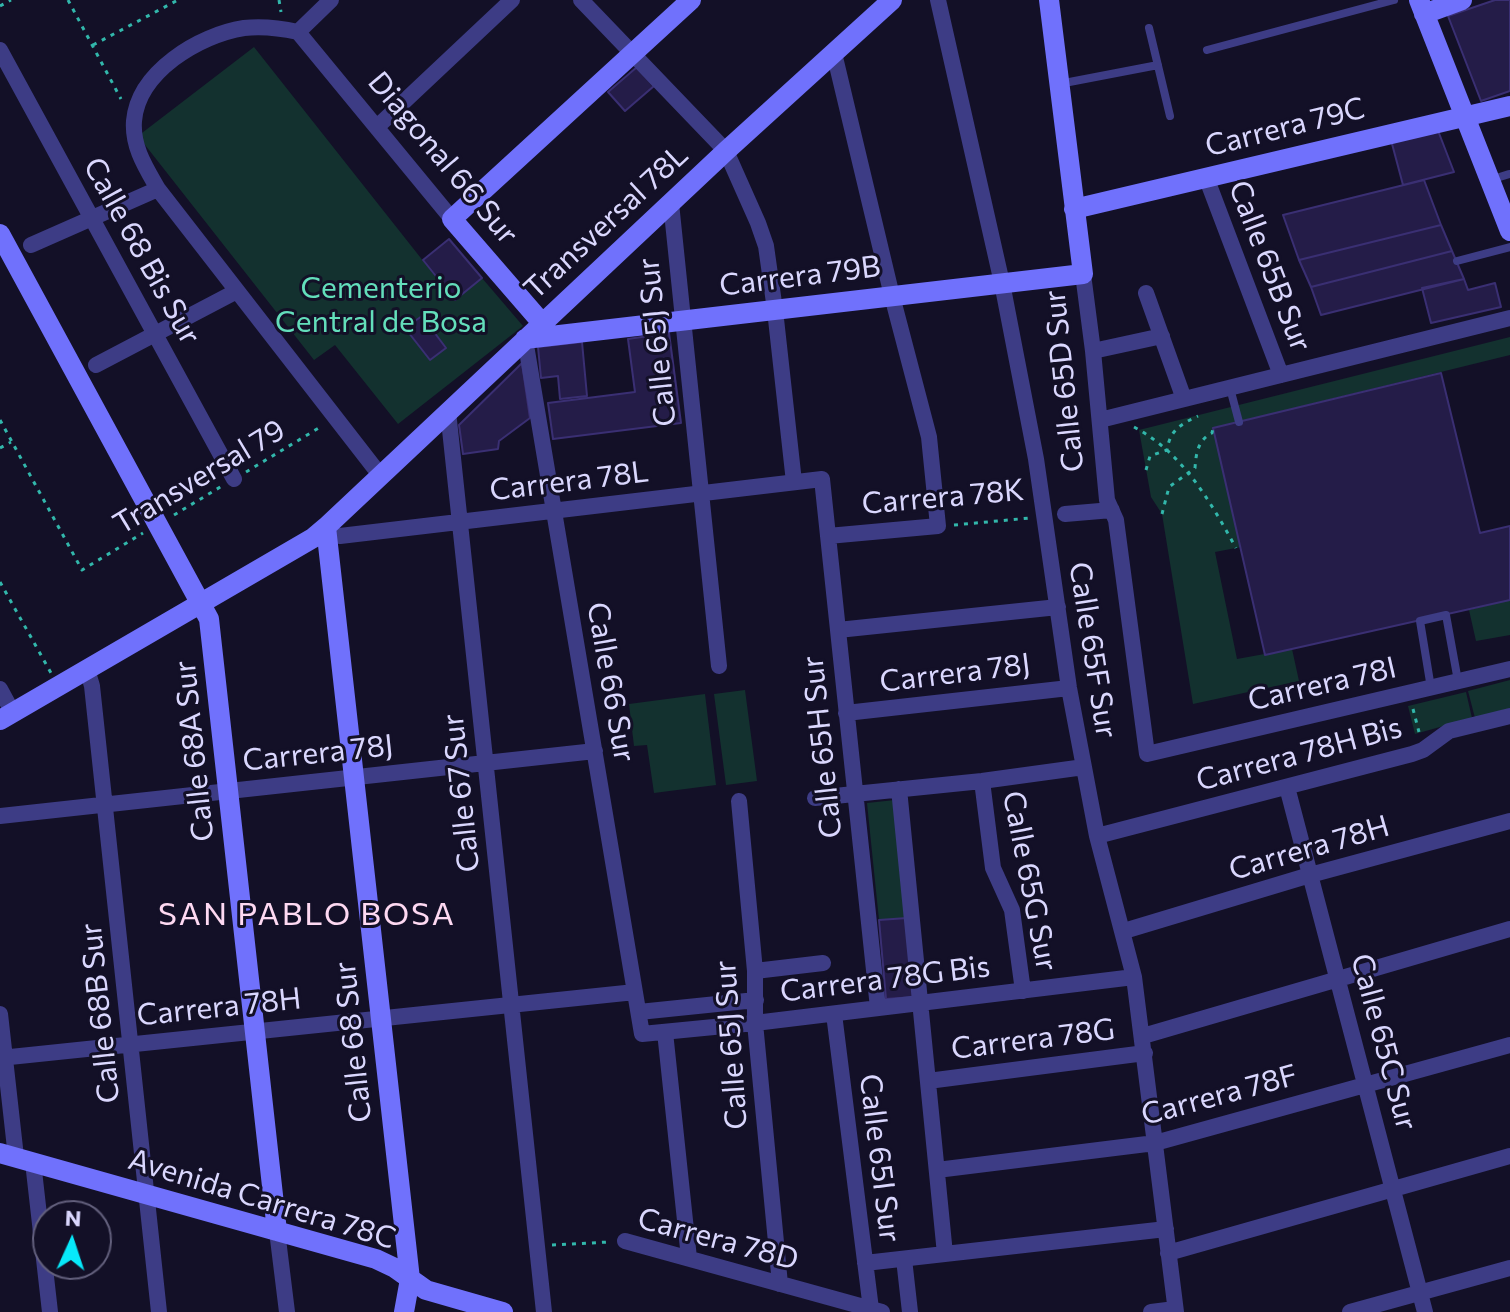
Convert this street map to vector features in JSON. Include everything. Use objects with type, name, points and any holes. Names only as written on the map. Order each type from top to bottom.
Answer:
[{"type":"street","points":[[331,0],[298,32],[261,26],[240,29],[196,43],[158,72],[139,100],[134,121],[136,150],[158,189],[380,475]]},
{"type":"street","points":[[377,127],[512,0]]},
{"type":"street","points":[[581,0],[726,151],[766,246],[794,482]]},
{"type":"street","points":[[452,219],[691,0]]},
{"type":"street","name":"Transversal 78L","points":[[6,716],[313,538],[892,0]]},
{"type":"street","name":"Calle 65F Sur","points":[[938,0],[1002,283],[1044,516],[1069,688],[1097,836],[1134,977],[1176,1311]]},
{"type":"street","name":"Calle 65D Sur","points":[[1049,0],[1093,351],[1107,500],[1116,520],[1147,754]]},
{"type":"street","points":[[1462,0],[1422,7],[1465,117],[1499,177],[1510,231]]},
{"type":"street","name":"Diagonal 66 Sur","points":[[298,32],[542,323]]},
{"type":"street","name":"Calle 68 Bis Sur","points":[[0,50],[234,479]]},
{"type":"street","points":[[834,53],[929,437],[938,526]]},
{"type":"street","name":"Carrera 79C","points":[[1074,209],[1510,106]]},
{"type":"street","name":"Calle 65B Sur","points":[[1206,177],[1281,375]]},
{"type":"street","points":[[31,245],[158,189]]},
{"type":"street","name":"Calle 65J Sur","points":[[671,203],[719,666]]},
{"type":"street","name":"Calle 68A Sur","points":[[0,234],[6,258],[209,619],[287,1312]]},
{"type":"street","name":"Carrera 79B","points":[[525,339],[1083,274]]},
{"type":"street","points":[[96,365],[237,291]]},
{"type":"street","points":[[1146,293],[1184,399]]},
{"type":"street","points":[[1100,420],[1510,318]]},
{"type":"street","points":[[1093,351],[1162,336]]},
{"type":"street","name":"Calle 66 Sur","points":[[525,339],[642,1034]]},
{"type":"street","name":"Calle 67 Sur","points":[[448,411],[544,1312]]},
{"type":"street","name":"Carrera 78L","points":[[326,527],[332,534],[340,536],[822,479]]},
{"type":"street","name":"Calle 65H Sur","points":[[822,479],[878,1008]]},
{"type":"street","name":"Carrera 78K","points":[[1065,514],[1112,510]]},
{"type":"street","name":"Carrera 78K","points":[[828,536],[938,526]]},
{"type":"street","name":"Calle 68 Sur","points":[[326,527],[410,1279],[404,1312]]},
{"type":"street","points":[[838,630],[1058,607]]},
{"type":"street","name":"Calle 68B Sur","points":[[87,669],[92,686],[106,804],[159,1312]]},
{"type":"street","name":"Carrera 78I","points":[[1147,754],[1510,669]]},
{"type":"street","name":"Carrera 78J","points":[[846,713],[1069,688]]},
{"type":"street","points":[[0,689],[6,716]]},
{"type":"street","name":"Carrera 78H Bis","points":[[1097,836],[1423,750],[1449,731],[1510,716]]},
{"type":"street","name":"Carrera 78J","points":[[0,816],[595,751]]},
{"type":"street","points":[[815,798],[1084,767]]},
{"type":"street","name":"Calle 65G Sur","points":[[982,781],[993,868],[1012,910],[1023,991]]},
{"type":"street","name":"Calle 65C Sur","points":[[1287,787],[1425,1312]]},
{"type":"street","points":[[899,789],[945,1254]]},
{"type":"street","name":"Calle 65J Sur","points":[[739,801],[755,971],[755,1023],[780,1284]]},
{"type":"street","name":"Carrera 78H","points":[[1124,931],[1310,875],[1510,821]]},
{"type":"street","name":"Carrera 78G","points":[[928,1081],[1144,1045],[1338,979],[1510,929]]},
{"type":"street","points":[[755,971],[823,963]]},
{"type":"street","name":"Carrera 78G Bis","points":[[642,1034],[1134,977]]},
{"type":"street","name":"Carrera 78H","points":[[3,1058],[635,992]]},
{"type":"street","name":"Carrera 78G Bis","points":[[639,1012],[756,1000]]},
{"type":"street","points":[[0,1014],[16,1157],[50,1312]]},
{"type":"street","name":"Calle 65I Sur","points":[[834,1014],[865,1263],[877,1310]]},
{"type":"street","points":[[665,1032],[689,1258]]},
{"type":"street","name":"Carrera 78F","points":[[937,1170],[1155,1143],[1510,1045]]},
{"type":"street","points":[[1168,1253],[1510,1156]]},
{"type":"street","name":"Avenida Carrera 78C","points":[[16,1157],[376,1259],[434,1293],[503,1312]]},
{"type":"street","points":[[865,1263],[1166,1229]]},
{"type":"street","name":"Carrera 78D","points":[[625,1241],[877,1310]]},
{"type":"street","points":[[904,1259],[910,1312]]},
{"type":"street","points":[[1350,1312],[1510,1268]]},
{"type":"street","points":[[1151,1312],[1176,1311]]},
{"type":"lane","points":[[1207,50],[1394,0]]},
{"type":"lane","points":[[1149,28],[1170,116]]},
{"type":"lane","points":[[1059,84],[1158,65]]},
{"type":"lane","points":[[1457,261],[1510,247]]},
{"type":"lane","points":[[1230,388],[1239,422]]},
{"type":"lane","points":[[1431,688],[1420,621],[1446,615],[1458,681]]},
{"type":"path","points":[[0,6],[11,0]]},
{"type":"path","points":[[68,0],[134,121]]},
{"type":"path","points":[[93,45],[178,0]]},
{"type":"path","points":[[1167,450],[1170,434],[1198,416]]},
{"type":"path","name":"Transversal 79","points":[[12,442],[82,570],[336,418]]},
{"type":"path","points":[[0,420],[12,442],[0,448]]},
{"type":"path","points":[[1125,423],[1167,450],[1190,474],[1236,548]]},
{"type":"path","points":[[1162,514],[1169,487],[1195,468],[1199,446],[1213,428]]},
{"type":"path","points":[[1146,470],[1150,456],[1167,450]]},
{"type":"path","name":"Carrera 78K","points":[[938,526],[1044,516]]},
{"type":"path","points":[[0,582],[53,676]]},
{"type":"path","points":[[1409,693],[1423,750]]},
{"type":"path","name":"Carrera 78D","points":[[537,1246],[625,1241]]},
{"type":"green space","name":"Cementerio Central de Bosa","points":[[254,47],[454,300],[482,278],[523,326],[398,424],[335,345],[314,360],[138,136]]},
{"type":"green space","points":[[1510,337],[1510,355],[1213,428],[1241,547],[1215,552],[1237,659],[1292,649],[1299,681],[1193,704],[1162,514],[1151,497],[1139,430]]},
{"type":"green space","points":[[1510,600],[1510,635],[1476,641],[1469,610]]},
{"type":"green space","points":[[1510,680],[1510,709],[1475,718],[1468,691]]},
{"type":"green space","points":[[745,690],[757,781],[726,785],[714,694]]},
{"type":"green space","points":[[1466,692],[1472,718],[1415,734],[1408,706]]},
{"type":"green space","points":[[705,694],[716,785],[654,793],[647,745],[634,746],[629,704]]},
{"type":"green space","points":[[895,800],[907,918],[879,920],[867,803]]},
{"type":"building","points":[[1495,0],[1510,0],[1510,91],[1481,101],[1448,16]]},
{"type":"building","points":[[637,67],[654,86],[625,111],[608,92]]},
{"type":"building","points":[[1437,128],[1454,172],[1403,185],[1391,140]]},
{"type":"building","points":[[1424,180],[1441,225],[1299,260],[1283,215]]},
{"type":"building","points":[[1441,225],[1452,251],[1311,287],[1299,260]]},
{"type":"building","points":[[449,239],[482,278],[455,300],[423,260]]},
{"type":"building","points":[[1452,251],[1464,279],[1321,315],[1311,287]]},
{"type":"building","points":[[1464,279],[1468,290],[1495,283],[1501,307],[1431,323],[1422,288]]},
{"type":"building","points":[[422,316],[446,348],[430,360],[405,328]]},
{"type":"building","points":[[669,333],[681,423],[553,439],[548,403],[635,392],[628,339]]},
{"type":"building","points":[[582,342],[587,396],[560,399],[558,376],[541,378],[538,347]]},
{"type":"building","points":[[522,363],[530,418],[499,441],[498,449],[463,454],[459,425]]},
{"type":"building","points":[[1441,373],[1480,533],[1510,526],[1510,600],[1265,655],[1213,428]]},
{"type":"building","points":[[907,918],[914,997],[886,999],[879,920]]},
{"type":"district","name":"SAN PABLO BOSA","points":[[307,914]]}]
